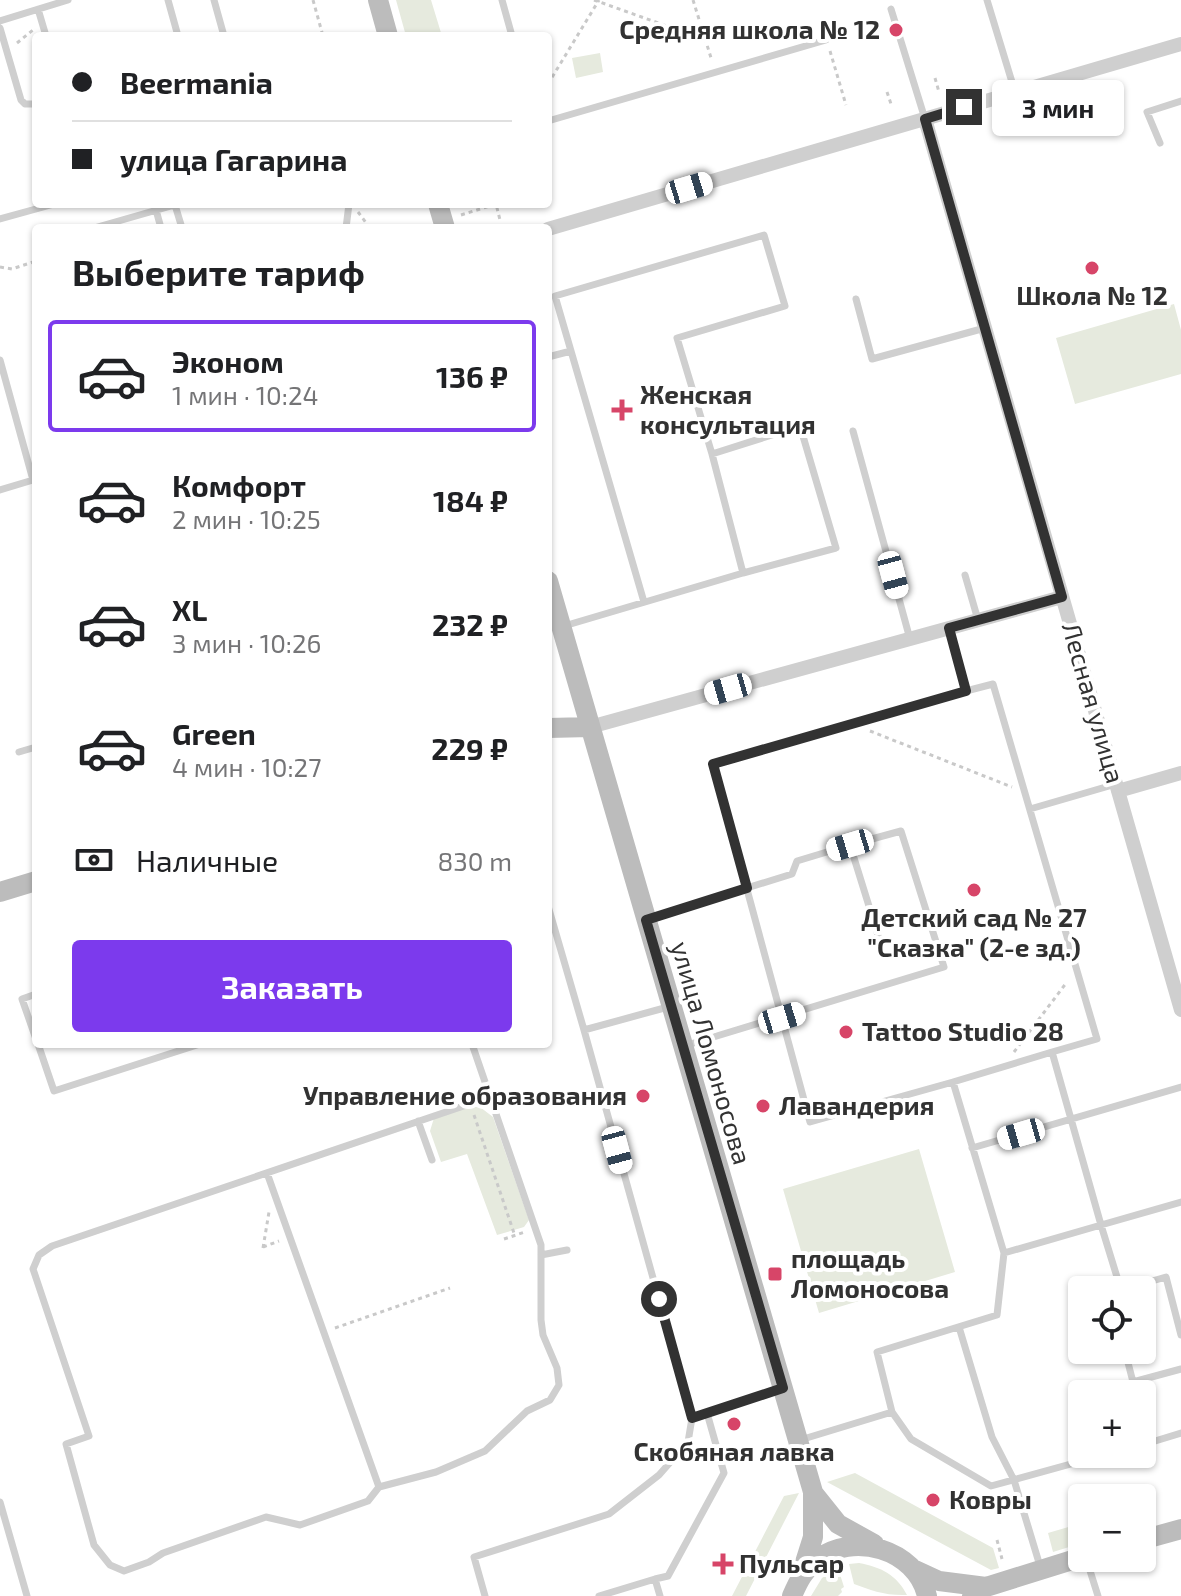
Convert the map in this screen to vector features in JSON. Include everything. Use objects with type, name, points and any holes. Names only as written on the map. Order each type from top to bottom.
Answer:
[{"type":"main road","points":[[378,0],[387,32]]},
{"type":"main road","name":"улица Ломоносова","points":[[552,595],[813,1492]]},
{"type":"main road","points":[[552,728],[590,727]]},
{"type":"main road","points":[[1,886],[32,882]]},
{"type":"main road","points":[[813,1492],[838,1524],[939,1581],[979,1591],[1068,1562]]},
{"type":"main road","points":[[792,1596],[813,1537],[813,1492]]},
{"type":"main road","points":[[1156,1536],[1181,1529]]},
{"type":"main road","points":[[801,1575],[817,1559],[842,1547],[867,1545],[892,1553]]},
{"type":"main road","points":[[913,1569],[927,1596]]},
{"type":"street","points":[[552,228],[1181,44]]},
{"type":"street","name":"Лесная улица","points":[[925,119],[1181,1010]]},
{"type":"street","points":[[590,727],[1062,597]]},
{"type":"street","points":[[1117,787],[1181,773]]},
{"type":"lane","points":[[0,21],[68,0]]},
{"type":"lane","points":[[168,0],[177,32]]},
{"type":"lane","points":[[214,0],[223,32]]},
{"type":"lane","points":[[502,0],[511,32]]},
{"type":"lane","points":[[987,0],[1015,92]]},
{"type":"lane","points":[[38,9],[45,32]]},
{"type":"lane","points":[[891,9],[925,119]]},
{"type":"lane","points":[[0,28],[21,100],[32,104]]},
{"type":"lane","points":[[552,120],[826,40]]},
{"type":"lane","points":[[1160,143],[1147,112],[1181,101]]},
{"type":"lane","points":[[0,219],[40,208]]},
{"type":"lane","points":[[108,224],[163,208]]},
{"type":"lane","points":[[156,210],[160,224]]},
{"type":"lane","points":[[644,602],[555,296],[764,235],[785,306],[677,338],[743,573]]},
{"type":"lane","points":[[856,299],[872,359],[985,328]]},
{"type":"lane","points":[[552,356],[571,351]]},
{"type":"lane","points":[[0,360],[32,476]]},
{"type":"lane","points":[[561,627],[836,548],[800,426],[712,454]]},
{"type":"lane","points":[[853,431],[910,639]]},
{"type":"lane","points":[[0,490],[32,480]]},
{"type":"lane","points":[[965,575],[978,620]]},
{"type":"lane","points":[[949,628],[966,691]]},
{"type":"lane","points":[[993,684],[1097,1039],[810,1122],[713,764],[966,691],[993,684]]},
{"type":"lane","points":[[19,752],[32,748]]},
{"type":"lane","points":[[1030,809],[1117,787]]},
{"type":"lane","points":[[646,920],[792,874],[797,861],[901,831],[944,967],[682,1047]]},
{"type":"lane","points":[[850,845],[882,948]]},
{"type":"lane","points":[[485,1596],[474,1557],[609,1514],[659,1475],[688,1442],[692,1418],[552,920]]},
{"type":"lane","points":[[32,995],[22,999],[32,1028]]},
{"type":"lane","points":[[584,1030],[670,1006]]},
{"type":"lane","points":[[39,1048],[54,1091],[188,1048]]},
{"type":"lane","points":[[473,1048],[536,1229],[541,1255],[543,1335],[557,1368],[559,1385],[550,1400],[527,1411],[485,1451],[436,1472],[379,1487],[368,1501],[300,1525],[266,1517],[163,1553],[124,1571],[110,1565],[94,1545],[66,1444],[89,1436],[33,1269],[39,1255],[52,1246],[490,1097]]},
{"type":"lane","points":[[1052,1052],[1121,1290],[1166,1277],[1181,1335]]},
{"type":"lane","points":[[953,1082],[1004,1253],[997,1315],[877,1352],[892,1412],[911,1439],[991,1486],[1068,1465]]},
{"type":"lane","points":[[972,1148],[1181,1087]]},
{"type":"lane","points":[[418,1121],[432,1160]]},
{"type":"lane","points":[[267,1173],[379,1487]]},
{"type":"lane","points":[[1004,1253],[1181,1202]]},
{"type":"lane","points":[[541,1255],[567,1250]]},
{"type":"lane","points":[[959,1327],[992,1437],[1014,1480],[1041,1570]]},
{"type":"lane","points":[[1128,1364],[1133,1382],[1181,1369]]},
{"type":"lane","points":[[692,1418],[783,1388]]},
{"type":"lane","points":[[798,1441],[892,1412]]},
{"type":"lane","points":[[599,1596],[668,1576],[724,1473],[707,1413]]},
{"type":"lane","points":[[1156,1441],[1181,1433]]},
{"type":"lane","points":[[0,1502],[27,1596]]},
{"type":"lane","points":[[1089,1572],[1098,1596]]},
{"type":"lane","points":[[655,1579],[660,1596]]},
{"type":"path","points":[[313,0],[322,32]]},
{"type":"path","points":[[693,0],[715,72]]},
{"type":"path","points":[[552,77],[597,1],[706,40]]},
{"type":"path","points":[[7,51],[42,23]]},
{"type":"path","points":[[826,40],[846,105]]},
{"type":"path","points":[[935,78],[939,92]]},
{"type":"path","points":[[887,92],[892,107]]},
{"type":"path","points":[[354,208],[367,224]]},
{"type":"path","points":[[452,222],[486,208]]},
{"type":"path","points":[[497,208],[500,220]]},
{"type":"path","points":[[0,267],[12,269],[32,263]]},
{"type":"path","points":[[851,724],[1025,792]]},
{"type":"path","points":[[1003,1067],[1077,969]]},
{"type":"path","points":[[471,1103],[515,1236]]},
{"type":"path","points":[[273,1190],[263,1248],[290,1237]]},
{"type":"path","points":[[504,1239],[536,1229]]},
{"type":"path","points":[[324,1331],[450,1288]]},
{"type":"path","points":[[997,1540],[1002,1559]]},
{"type":"shaded area","points":[[396,0],[431,0],[441,32],[405,32]]},
{"type":"shaded area","points":[[600,53],[603,72],[576,78],[572,58]]},
{"type":"shaded area","points":[[1174,304],[1181,330],[1181,374],[1075,404],[1056,338]]},
{"type":"shaded area","points":[[468,1107],[480,1107],[493,1117],[529,1220],[524,1227],[497,1235],[467,1154],[441,1162],[430,1131],[434,1118]]},
{"type":"shaded area","points":[[919,1149],[955,1272],[819,1313],[783,1189]]},
{"type":"shaded area","points":[[855,1473],[993,1548],[999,1568],[991,1570],[827,1482]]},
{"type":"shaded area","points":[[799,1493],[746,1596],[732,1596],[784,1496]]},
{"type":"shaded area","points":[[1068,1527],[1068,1547],[1053,1552],[1048,1533]]},
{"type":"shaded area","points":[[859,1563],[888,1573],[907,1595],[885,1594],[854,1584],[849,1564]]},
{"type":"shaded area","points":[[838,1568],[844,1587],[842,1592],[838,1596],[811,1596],[822,1578]]},
{"type":"place","name":"Средняя школа № 12","points":[[896,30]]},
{"type":"place","name":"Школа № 12","points":[[1092,268]]},
{"type":"place","name":"Женская консультация","points":[[622,410]]},
{"type":"place","name":"Детский сад № 27 \"Сказка\" (2-е зд.)","points":[[974,890]]},
{"type":"place","name":"Tattoo Studio 28","points":[[846,1032]]},
{"type":"place","name":"Управление образования","points":[[643,1096]]},
{"type":"place","name":"Лавандерия","points":[[763,1106]]},
{"type":"place","name":"площадь Ломоносова","points":[[775,1274]]},
{"type":"place","name":"Скобяная лавка","points":[[734,1424]]},
{"type":"place","name":"Ковры","points":[[933,1500]]},
{"type":"place","name":"Пульсар","points":[[723,1564]]},
{"type":"route","points":[[659,1299],[692,1418],[783,1388],[646,920],[747,888],[713,764],[966,691],[949,628],[1062,597],[925,119],[964,107]]}]
